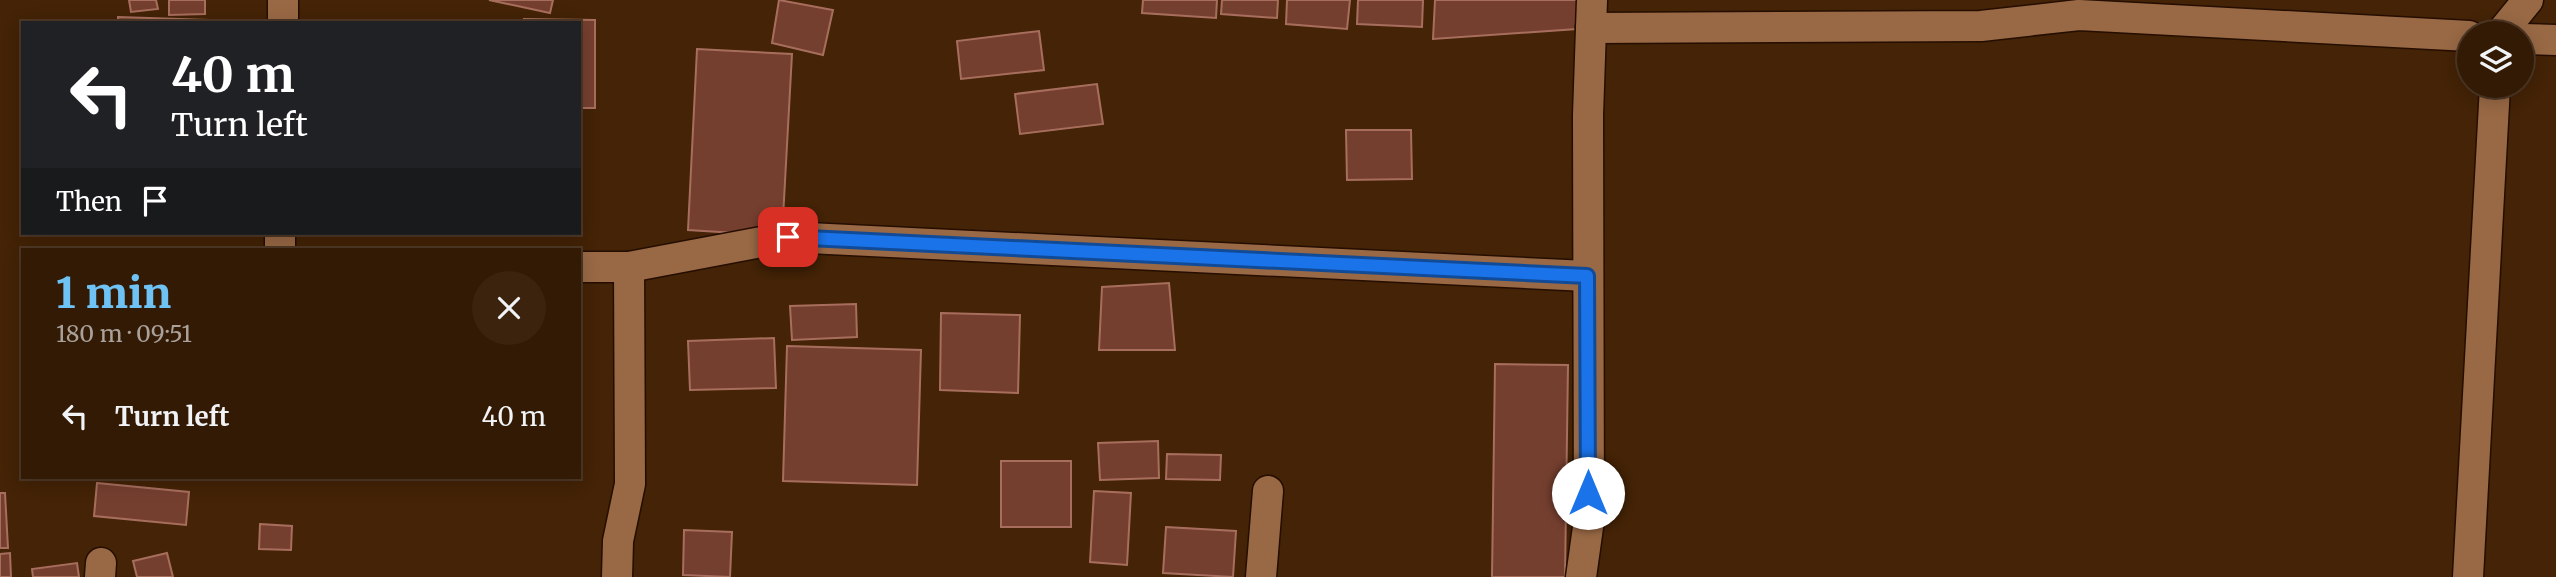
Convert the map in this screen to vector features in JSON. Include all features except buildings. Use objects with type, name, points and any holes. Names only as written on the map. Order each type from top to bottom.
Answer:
[{"type":"street","points":[[283,21],[284,0]]},
{"type":"street","points":[[2511,21],[2528,0]]},
{"type":"street","points":[[1581,577],[1588,520],[1588,115],[1592,14],[1981,26],[2079,15],[2457,35]]},
{"type":"street","points":[[2534,39],[2556,40]]},
{"type":"street","points":[[2468,577],[2495,98]]},
{"type":"street","points":[[581,267],[629,267],[788,237],[1587,276]]},
{"type":"street","points":[[617,577],[618,541],[630,484],[629,267]]},
{"type":"street","points":[[1261,577],[1268,492]]},
{"type":"route","points":[[788,237],[1587,276],[1588,493]]}]
